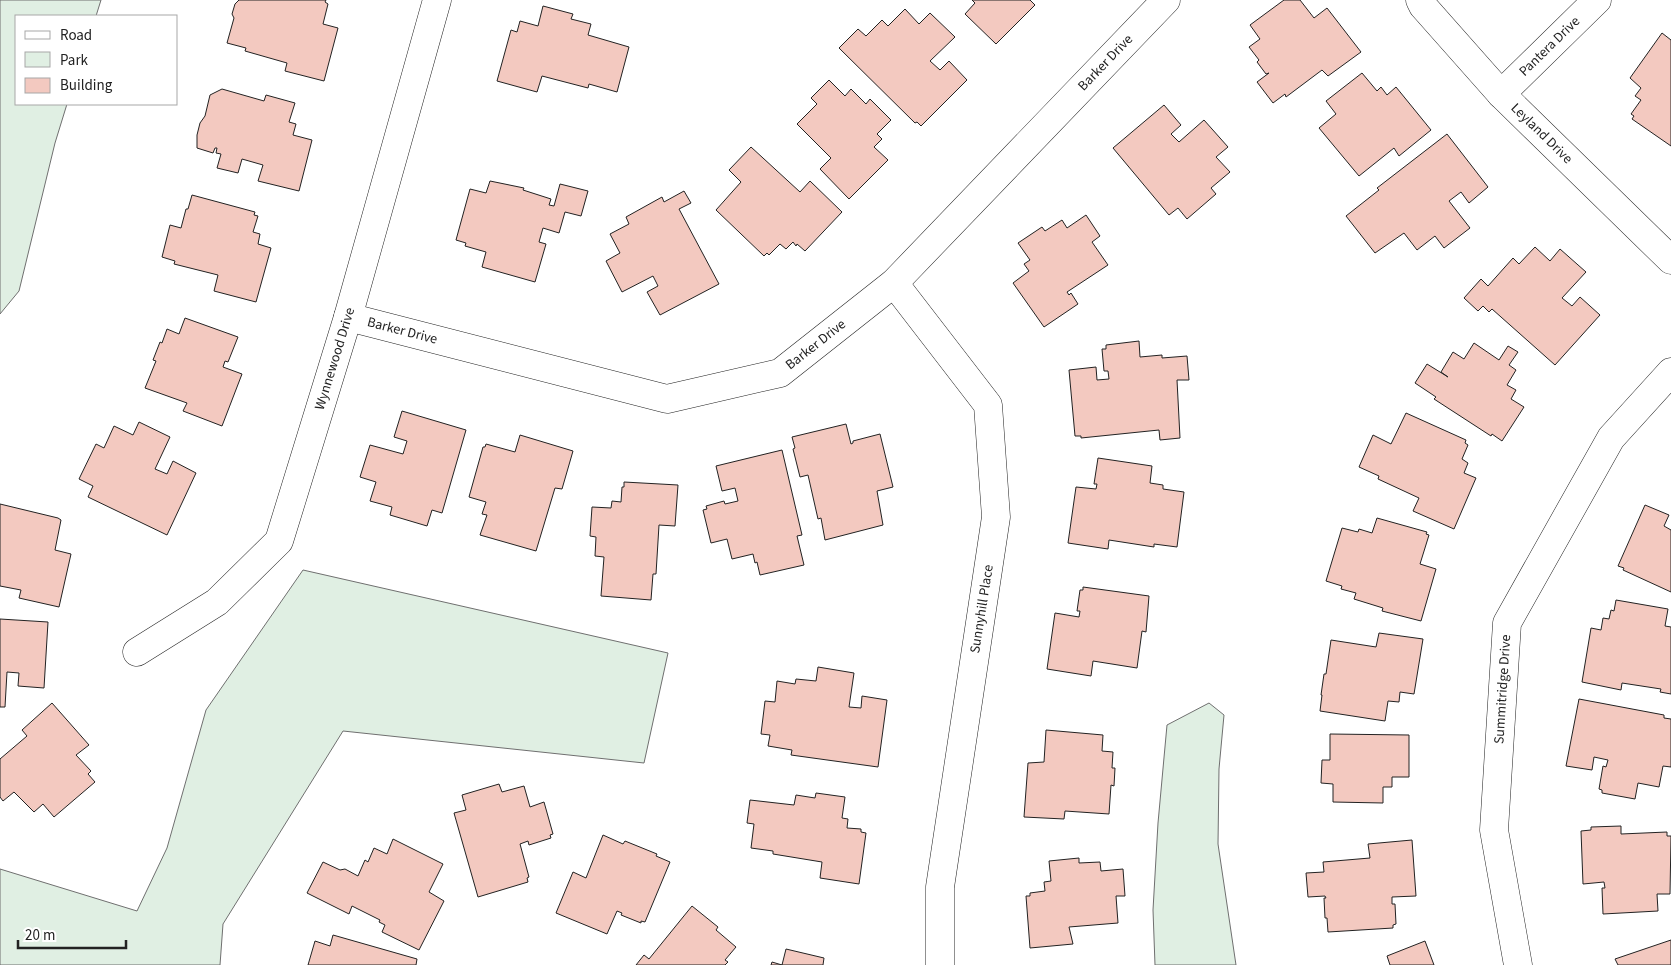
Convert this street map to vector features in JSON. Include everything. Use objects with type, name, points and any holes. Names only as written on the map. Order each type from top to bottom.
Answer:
[{"type":"street","name":"Wynnewood Drive","points":[[137,652],[217,602],[279,541],[348,317],[437,0]]},
{"type":"street","name":"Barker Drive","points":[[348,317],[667,400],[780,373],[894,283],[1166,0]]},
{"type":"street","name":"Leyland Drive","points":[[1420,0],[1423,6],[1501,94],[1671,260]]},
{"type":"street","name":"Pantera Drive","points":[[1501,94],[1598,0]]},
{"type":"street","name":"Sunnyhill Place","points":[[894,283],[988,405],[996,517],[940,887],[940,965]]},
{"type":"street","name":"Summitridge Drive","points":[[1518,965],[1494,830],[1507,623],[1611,438],[1671,372]]},
{"type":"green space","points":[[0,0],[101,0],[96,15],[15,15],[15,105],[67,105],[55,143],[19,291],[0,314]]},
{"type":"green space","points":[[303,570],[668,653],[644,763],[343,731],[223,924],[220,965],[0,965],[0,869],[137,911],[167,848],[206,710]]},
{"type":"green space","points":[[1209,703],[1224,715],[1219,769],[1218,844],[1236,965],[1155,965],[1153,910],[1158,823],[1167,725]]},
{"type":"building","points":[[239,0],[326,0],[325,2],[328,4],[323,24],[338,28],[324,81],[285,71],[287,63],[245,51],[246,48],[227,43],[234,18],[232,14],[235,4]]},
{"type":"building","points":[[972,0],[1030,0],[1035,5],[996,44],[965,14],[975,3]]},
{"type":"building","points":[[1284,0],[1300,0],[1314,18],[1327,8],[1361,52],[1328,76],[1322,70],[1286,97],[1285,94],[1273,103],[1257,82],[1269,73],[1266,74],[1257,62],[1259,60],[1249,47],[1260,39],[1250,25]]},
{"type":"building","points":[[543,6],[573,14],[571,19],[591,24],[588,35],[629,47],[617,92],[589,84],[588,88],[542,76],[537,92],[497,81],[511,30],[517,32],[520,21],[538,26]]},
{"type":"building","points":[[905,9],[919,24],[930,13],[955,37],[930,61],[940,70],[949,61],[967,80],[921,126],[917,122],[915,123],[839,48],[858,29],[866,36],[882,20],[888,26]]},
{"type":"building","points":[[1662,33],[1671,40],[1671,146],[1632,119],[1634,116],[1631,114],[1641,100],[1635,96],[1641,88],[1630,78]]},
{"type":"building","points":[[1362,73],[1377,91],[1381,87],[1387,95],[1396,87],[1431,130],[1399,156],[1394,148],[1359,176],[1319,128],[1336,114],[1326,101]]},
{"type":"building","points":[[829,80],[845,96],[851,89],[866,104],[870,99],[891,120],[877,134],[882,139],[874,147],[888,160],[849,199],[820,169],[831,158],[797,124],[817,104],[811,98]]},
{"type":"building","points":[[222,89],[264,101],[266,95],[295,103],[289,122],[296,124],[293,135],[312,140],[299,191],[258,181],[263,165],[242,159],[238,173],[217,168],[221,154],[216,153],[217,148],[215,148],[213,153],[197,148],[197,135],[200,123],[205,116],[210,95]]},
{"type":"building","points":[[1164,105],[1181,125],[1171,134],[1179,142],[1204,120],[1228,147],[1216,157],[1230,172],[1211,188],[1216,194],[1187,219],[1178,208],[1169,215],[1113,148]]},
{"type":"building","points":[[1447,134],[1488,187],[1469,203],[1461,192],[1449,201],[1470,228],[1444,248],[1435,236],[1417,250],[1404,233],[1375,253],[1346,216],[1379,190],[1377,188]]},
{"type":"building","points":[[751,147],[800,192],[810,181],[842,212],[805,251],[793,242],[786,249],[780,244],[769,255],[767,253],[764,256],[716,210],[741,182],[729,170]]},
{"type":"building","points":[[490,181],[524,188],[523,190],[551,199],[549,205],[554,206],[560,184],[588,191],[581,216],[565,212],[559,233],[543,228],[539,242],[546,244],[535,282],[482,267],[486,252],[465,246],[466,243],[456,240],[470,189],[486,193]]},
{"type":"building","points":[[684,191],[691,203],[679,209],[719,284],[660,315],[647,292],[658,286],[653,276],[622,292],[606,261],[620,253],[610,234],[629,224],[626,217],[662,197],[664,202]]},
{"type":"building","points":[[192,195],[255,212],[254,215],[258,216],[253,232],[260,234],[258,244],[271,248],[256,302],[214,291],[218,275],[174,264],[175,261],[162,257],[170,225],[181,228]]},
{"type":"building","points":[[1086,215],[1100,236],[1092,242],[1108,265],[1067,292],[1069,295],[1071,293],[1078,304],[1044,327],[1013,283],[1029,271],[1024,264],[1030,260],[1018,243],[1042,227],[1045,231],[1062,220],[1067,228]]},
{"type":"building","points":[[1535,247],[1550,261],[1560,249],[1586,272],[1562,298],[1572,306],[1580,297],[1600,315],[1555,365],[1492,309],[1489,312],[1483,306],[1478,311],[1464,298],[1481,279],[1488,286],[1513,258],[1519,264]]},
{"type":"building","points":[[185,318],[238,337],[228,362],[225,361],[223,367],[242,374],[222,426],[183,411],[187,403],[145,388],[156,361],[153,360],[167,329],[179,334]]},
{"type":"building","points":[[1139,341],[1140,357],[1162,355],[1162,358],[1187,356],[1189,380],[1177,380],[1180,438],[1160,440],[1159,430],[1081,438],[1081,436],[1075,436],[1069,370],[1096,367],[1097,380],[1109,379],[1108,371],[1104,371],[1102,349],[1106,349],[1106,345]]},
{"type":"building","points":[[1474,343],[1499,360],[1508,346],[1518,352],[1509,365],[1516,370],[1507,385],[1516,390],[1511,399],[1524,407],[1502,441],[1492,434],[1491,436],[1434,399],[1436,397],[1415,383],[1427,364],[1448,377],[1441,372],[1453,352],[1464,359]]},
{"type":"building","points":[[402,411],[466,430],[442,513],[432,510],[427,526],[390,515],[392,507],[370,501],[376,482],[360,477],[370,445],[403,454],[407,441],[394,437]]},
{"type":"building","points":[[1406,413],[1466,440],[1465,443],[1468,445],[1462,459],[1468,463],[1464,473],[1476,478],[1454,529],[1413,511],[1419,498],[1378,479],[1379,476],[1359,467],[1373,435],[1391,444]]},
{"type":"building","points":[[139,422],[170,437],[155,469],[167,474],[173,461],[196,473],[167,535],[88,497],[93,486],[79,479],[96,444],[104,448],[114,426],[133,435]]},
{"type":"building","points":[[846,424],[851,444],[853,441],[880,434],[893,487],[877,491],[883,525],[825,540],[821,518],[818,519],[808,475],[800,477],[792,437]]},
{"type":"building","points":[[520,435],[573,451],[562,489],[555,488],[536,551],[480,535],[487,515],[482,514],[486,502],[469,497],[483,447],[486,444],[515,452]]},
{"type":"building","points":[[782,450],[802,535],[797,536],[804,565],[760,575],[753,554],[732,559],[727,539],[711,543],[703,510],[707,509],[706,506],[724,501],[725,504],[738,501],[735,488],[722,491],[716,466]]},
{"type":"building","points":[[1098,458],[1152,466],[1150,483],[1163,485],[1163,489],[1184,492],[1177,547],[1154,544],[1154,547],[1109,540],[1108,549],[1068,543],[1076,487],[1096,489],[1097,484],[1094,484]]},
{"type":"building","points":[[624,482],[678,485],[675,526],[659,525],[656,574],[653,574],[651,600],[601,596],[604,557],[595,556],[596,537],[590,536],[592,507],[611,508],[612,501],[621,502]]},
{"type":"building","points":[[0,504],[61,520],[55,550],[71,554],[59,607],[19,598],[21,590],[0,586]]},
{"type":"building","points":[[1645,505],[1669,515],[1664,526],[1671,530],[1671,592],[1618,566]]},
{"type":"building","points":[[1377,518],[1427,532],[1426,534],[1429,535],[1420,564],[1436,569],[1421,621],[1382,611],[1383,608],[1354,599],[1356,593],[1341,589],[1342,586],[1326,581],[1342,528],[1358,532],[1359,529],[1372,533]]},
{"type":"building","points":[[1083,587],[1149,596],[1146,632],[1142,631],[1137,668],[1093,661],[1091,676],[1047,669],[1055,613],[1079,617],[1080,611],[1077,611],[1080,590],[1083,590]]},
{"type":"building","points":[[1616,600],[1668,609],[1665,626],[1671,627],[1671,694],[1660,692],[1661,689],[1622,683],[1621,690],[1582,682],[1591,628],[1601,630],[1603,618],[1609,619],[1611,610],[1614,611]]},
{"type":"building","points":[[0,619],[48,622],[44,688],[18,686],[19,673],[7,672],[5,707],[0,707]]},
{"type":"building","points":[[1379,633],[1423,639],[1414,694],[1400,692],[1399,702],[1388,701],[1385,721],[1320,711],[1324,674],[1326,674],[1331,640],[1376,647]]},
{"type":"building","points":[[818,667],[854,673],[849,707],[861,708],[862,696],[887,700],[878,767],[791,755],[792,750],[768,746],[770,735],[761,734],[765,701],[775,702],[777,681],[795,684],[796,679],[816,681]]},
{"type":"building","points":[[1579,699],[1664,715],[1664,718],[1671,719],[1671,767],[1663,766],[1659,787],[1638,783],[1635,799],[1602,793],[1602,790],[1599,789],[1603,766],[1606,767],[1608,760],[1594,757],[1592,770],[1566,766]]},
{"type":"building","points":[[52,703],[89,745],[76,755],[91,771],[88,774],[95,782],[54,817],[43,804],[34,812],[14,792],[3,801],[0,797],[0,759],[27,736],[22,730]]},
{"type":"building","points":[[1046,730],[1103,735],[1102,751],[1113,752],[1112,768],[1115,768],[1114,786],[1111,785],[1109,814],[1065,811],[1064,819],[1024,817],[1028,763],[1044,762]]},
{"type":"building","points":[[1330,734],[1409,735],[1409,777],[1392,777],[1392,787],[1383,787],[1383,803],[1333,802],[1333,784],[1321,783],[1322,760],[1330,760]]},
{"type":"building","points":[[499,784],[502,792],[524,786],[530,807],[544,802],[553,834],[550,835],[551,838],[529,845],[528,841],[520,844],[529,877],[527,878],[528,882],[478,897],[454,813],[466,810],[462,795]]},
{"type":"building","points":[[816,793],[845,797],[842,818],[848,819],[847,828],[861,829],[861,832],[866,833],[859,884],[820,878],[822,862],[773,854],[773,851],[751,848],[754,824],[747,823],[750,800],[794,805],[796,795],[815,798]]},
{"type":"building","points":[[1621,826],[1621,834],[1667,832],[1667,836],[1671,836],[1670,894],[1657,894],[1658,911],[1603,914],[1602,888],[1605,888],[1604,882],[1583,884],[1581,831],[1591,830],[1591,827]]},
{"type":"building","points":[[603,835],[623,844],[625,841],[657,854],[656,856],[670,862],[645,922],[641,921],[641,923],[621,915],[622,913],[617,911],[607,934],[556,913],[573,872],[586,878]]},
{"type":"building","points":[[393,839],[443,864],[429,892],[444,901],[419,950],[382,932],[385,925],[379,922],[380,920],[352,906],[349,914],[307,893],[323,862],[340,870],[345,869],[358,876],[365,860],[368,862],[374,848],[387,854]]},
{"type":"building","points":[[1412,840],[1416,896],[1392,897],[1392,904],[1395,904],[1396,924],[1393,925],[1393,928],[1328,932],[1327,918],[1325,918],[1324,898],[1326,898],[1325,896],[1308,897],[1306,873],[1324,872],[1323,862],[1370,858],[1368,844]]},
{"type":"building","points":[[1079,858],[1079,863],[1100,862],[1101,871],[1123,869],[1125,896],[1116,896],[1118,923],[1069,927],[1073,944],[1030,948],[1026,896],[1030,896],[1030,893],[1045,891],[1044,882],[1051,881],[1049,861]]},
{"type":"building","points":[[692,906],[718,927],[716,930],[736,947],[725,960],[728,962],[725,965],[636,965],[644,955],[649,959]]},
{"type":"building","points":[[333,935],[417,959],[416,965],[308,965],[315,941],[330,946]]},
{"type":"building","points":[[1671,940],[1671,965],[1618,965],[1615,959]]},
{"type":"building","points":[[1425,941],[1434,965],[1390,965],[1387,956]]},
{"type":"building","points":[[786,949],[824,958],[823,965],[782,965]]},
{"type":"building","points":[[772,962],[782,965],[771,965]]}]
